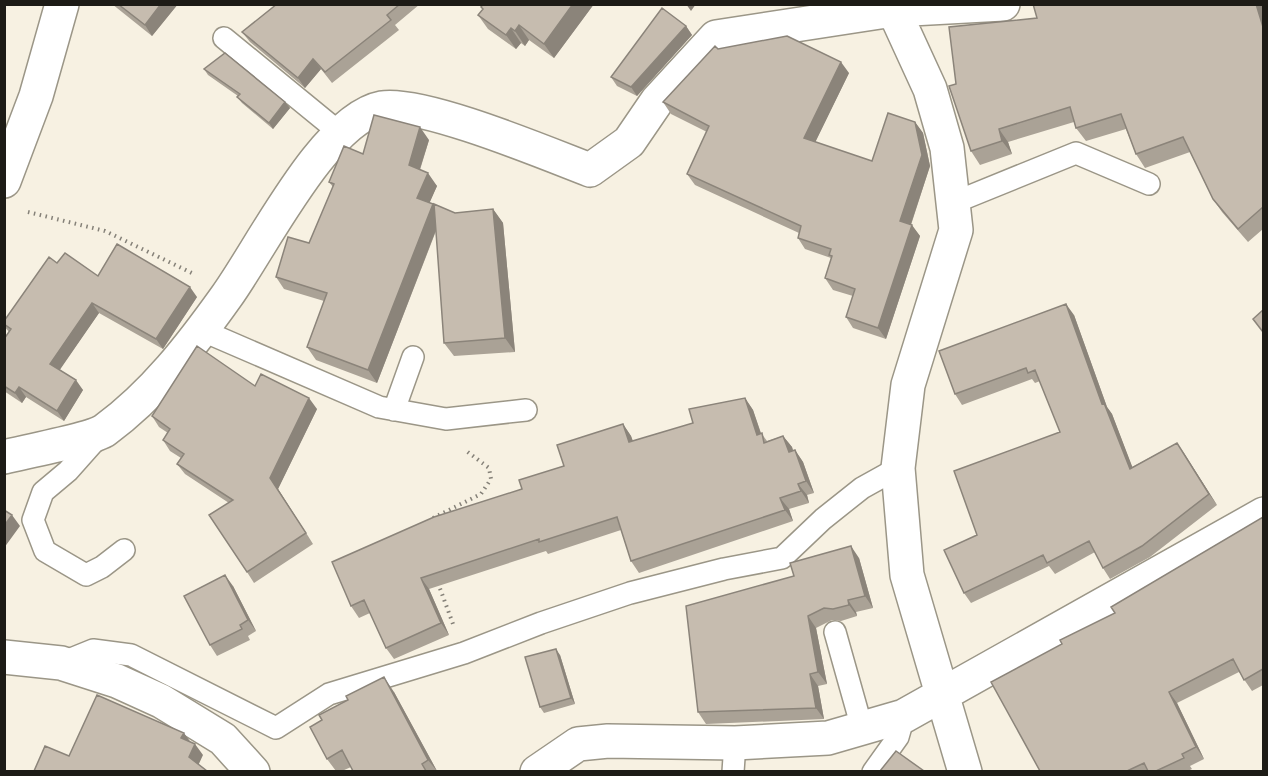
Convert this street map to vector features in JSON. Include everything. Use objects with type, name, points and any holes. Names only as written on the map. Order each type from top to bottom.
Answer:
[{"type":"street","points":[[4,181],[36,96],[62,4]]},
{"type":"street","points":[[4,458],[102,432],[159,383],[227,296],[296,189],[340,134],[365,113],[385,108],[406,110],[512,140],[590,170],[628,142],[657,101],[716,37],[820,13],[892,7],[1003,4]]},
{"type":"street","points":[[892,7],[930,89],[947,148],[956,230],[908,385],[898,468],[907,575],[965,771]]},
{"type":"street","points":[[537,771],[578,744],[657,741],[734,757],[828,738],[904,716],[1263,514]]},
{"type":"street","points":[[4,657],[61,663],[117,681],[161,701],[224,739],[253,771]]},
{"type":"lane","points":[[224,38],[340,134]]},
{"type":"lane","points":[[953,203],[1076,153],[1149,184]]},
{"type":"lane","points":[[201,330],[379,407],[446,418],[526,410]]},
{"type":"lane","points":[[394,410],[413,357]]},
{"type":"lane","points":[[102,432],[68,471],[43,492],[33,520],[45,551],[86,575],[102,567],[124,550]]},
{"type":"lane","points":[[61,663],[93,650],[130,655],[276,728],[329,694],[464,653],[541,623],[630,593],[724,569],[782,558],[823,519],[862,488],[898,468]]},
{"type":"lane","points":[[835,632],[861,728]]},
{"type":"lane","points":[[873,771],[898,737],[904,716]]},
{"type":"path","points":[[24,210],[105,231],[186,268],[227,296]]},
{"type":"path","points":[[426,521],[481,494],[491,479],[489,468],[463,448]]},
{"type":"path","points":[[436,579],[464,653]]},
{"type":"building","points":[[118,4],[161,4],[145,25]]},
{"type":"building","points":[[277,4],[400,4],[387,15],[391,20],[325,72],[313,59],[298,78],[242,32]]},
{"type":"building","points":[[483,4],[573,4],[544,44],[519,25],[515,31],[511,28],[506,35],[478,15],[483,9],[481,7]]},
{"type":"building","points":[[1033,4],[1256,4],[1263,27],[1263,207],[1238,229],[1213,199],[1183,137],[1136,154],[1121,114],[1076,128],[1070,107],[999,129],[1002,141],[971,151],[949,86],[956,84],[949,27],[1037,18]]},
{"type":"building","points":[[662,8],[686,26],[631,87],[611,77]]},
{"type":"building","points":[[787,36],[841,62],[804,138],[872,161],[888,113],[915,122],[922,155],[900,221],[912,225],[878,328],[846,317],[855,289],[825,278],[832,256],[829,255],[831,249],[798,238],[801,226],[687,174],[709,126],[663,102],[715,46],[718,49]]},
{"type":"building","points":[[225,53],[285,102],[269,123],[237,97],[240,94],[204,69]]},
{"type":"building","points":[[374,115],[420,127],[409,165],[428,173],[417,198],[433,204],[368,370],[307,347],[327,293],[276,277],[288,237],[309,243],[334,184],[329,182],[344,146],[363,154]]},
{"type":"building","points":[[434,204],[455,213],[493,209],[505,338],[444,343]]},
{"type":"building","points":[[117,244],[190,287],[156,339],[92,303],[50,364],[76,380],[57,411],[19,387],[15,393],[4,386],[4,339],[11,329],[4,324],[4,321],[49,257],[57,263],[65,253],[98,276]]},
{"type":"building","points":[[1066,304],[1102,404],[1104,403],[1130,469],[1177,443],[1209,494],[1142,546],[1103,568],[1089,541],[1047,563],[1043,555],[964,593],[944,550],[977,535],[954,471],[1060,432],[1035,370],[1028,373],[1026,368],[955,394],[939,351]]},
{"type":"building","points":[[1263,310],[1263,332],[1253,319]]},
{"type":"building","points":[[197,346],[255,386],[261,374],[309,398],[270,478],[306,533],[247,572],[209,515],[233,500],[177,464],[184,454],[163,440],[170,429],[152,416]]},
{"type":"building","points":[[745,398],[757,435],[762,433],[764,443],[783,436],[789,452],[795,450],[806,481],[798,484],[801,491],[780,498],[785,510],[631,561],[617,517],[539,542],[539,539],[421,578],[441,623],[386,648],[364,600],[351,606],[332,562],[434,517],[522,489],[519,480],[564,466],[557,445],[623,424],[629,442],[693,423],[689,409]]},
{"type":"building","points":[[4,510],[12,515],[4,526]]},
{"type":"building","points":[[1263,517],[1263,669],[1244,680],[1233,659],[1169,692],[1196,747],[1182,754],[1184,758],[1156,771],[1148,771],[1144,763],[1127,771],[1040,771],[991,682],[1062,644],[1060,640],[1115,613],[1111,607]]},
{"type":"building","points":[[851,546],[865,596],[848,600],[849,605],[833,609],[824,608],[808,616],[818,672],[810,674],[816,708],[698,712],[686,606],[794,576],[790,563]]},
{"type":"building","points":[[225,575],[248,620],[240,625],[242,629],[210,645],[184,596]]},
{"type":"building","points":[[556,649],[571,698],[540,707],[525,657]]},
{"type":"building","points":[[384,677],[428,760],[422,764],[426,771],[353,771],[342,750],[327,759],[310,727],[322,720],[319,715],[348,700],[346,696]]},
{"type":"building","points":[[97,695],[184,733],[181,738],[195,744],[189,757],[207,771],[34,771],[45,746],[69,756]]},
{"type":"building","points":[[896,751],[924,771],[880,771]]}]
